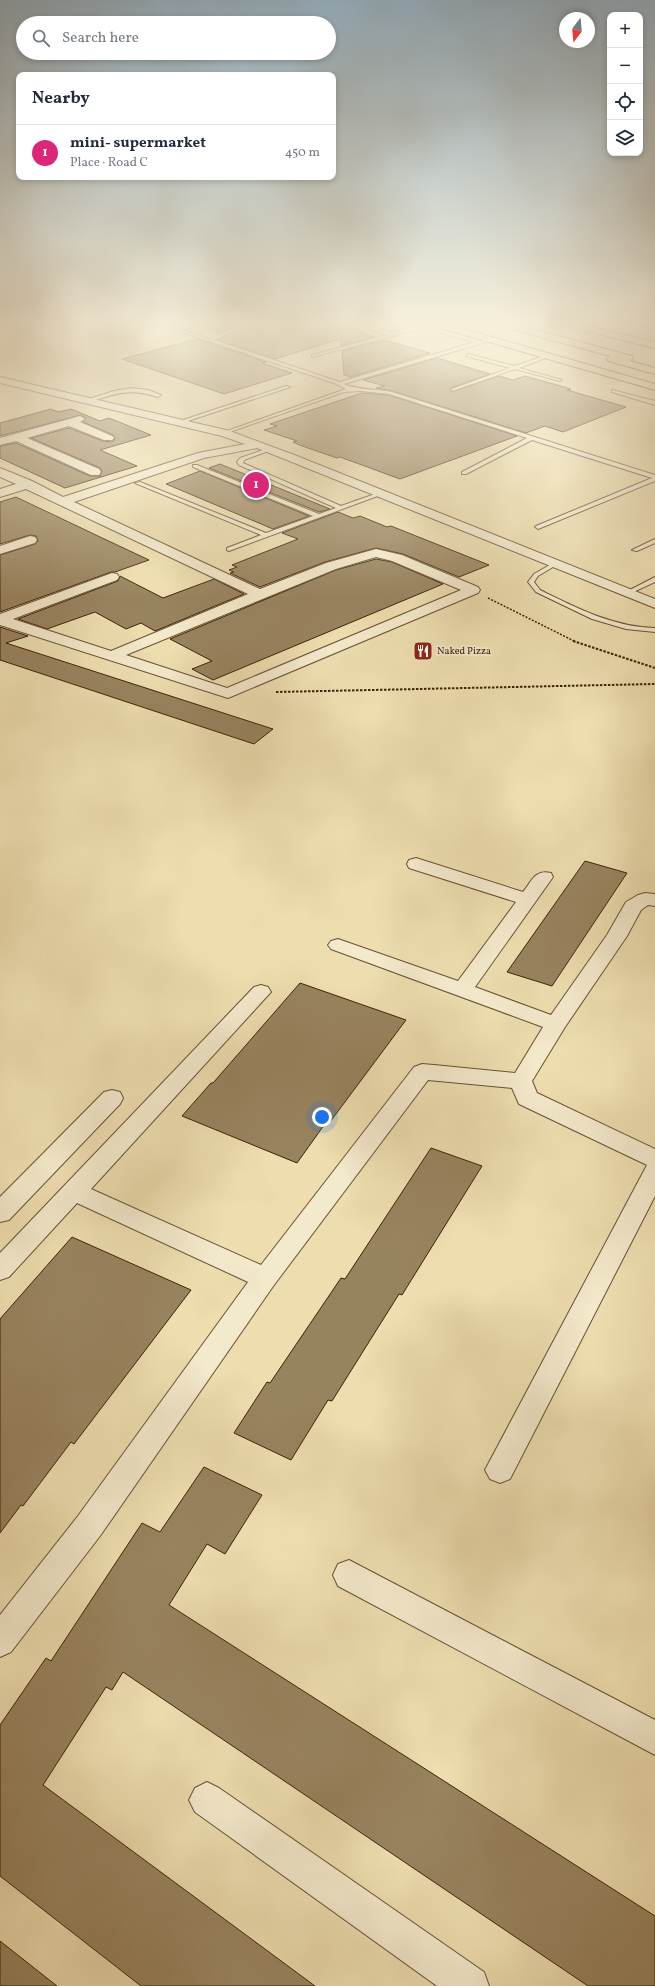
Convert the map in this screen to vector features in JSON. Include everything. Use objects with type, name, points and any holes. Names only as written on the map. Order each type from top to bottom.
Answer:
[{"type":"street","points":[[146,413],[226,433],[265,447],[655,604]]},
{"type":"street","points":[[0,442],[80,419]]},
{"type":"street","points":[[69,422],[108,438]]},
{"type":"street","points":[[16,437],[95,472]]},
{"type":"street","points":[[64,501],[202,455],[265,447]]},
{"type":"street","points":[[0,472],[260,594]]},
{"type":"street","points":[[0,493],[28,484]]},
{"type":"street","points":[[0,550],[30,540]]},
{"type":"street","points":[[112,656],[331,566],[361,556],[376,553],[397,558],[473,590]]},
{"type":"street","points":[[0,620],[112,577]]},
{"type":"street","points":[[0,620],[228,693],[473,590]]},
{"type":"street","points":[[416,864],[526,899]]},
{"type":"street","points":[[463,989],[526,899],[544,877]]},
{"type":"street","points":[[521,1082],[556,1024],[617,936],[633,906],[645,899],[655,900]]},
{"type":"street","points":[[338,945],[463,989],[556,1024]]},
{"type":"street","points":[[0,1270],[262,992]]},
{"type":"street","points":[[0,1641],[89,1526],[265,1278],[422,1072],[449,1072],[486,1079],[521,1082]]},
{"type":"street","points":[[521,1082],[527,1098],[655,1159]]},
{"type":"street","points":[[0,1213],[112,1098]]},
{"type":"street","points":[[500,1470],[655,1172]]},
{"type":"street","points":[[75,1192],[265,1278]]},
{"type":"street","points":[[349,1575],[655,1738]]},
{"type":"street","points":[[207,1800],[470,1986]]},
{"type":"lane","points":[[183,421],[209,413]]},
{"type":"lane","points":[[226,433],[283,413]]},
{"type":"lane","points":[[452,413],[655,478]]},
{"type":"lane","points":[[464,473],[532,438]]},
{"type":"lane","points":[[265,447],[242,458],[240,462],[241,464],[339,507]]},
{"type":"lane","points":[[195,466],[318,516]]},
{"type":"lane","points":[[538,528],[655,478]]},
{"type":"lane","points":[[138,483],[265,535]]},
{"type":"lane","points":[[229,549],[339,507],[380,494]]},
{"type":"lane","points":[[635,550],[655,541]]},
{"type":"lane","points":[[555,564],[536,575],[531,582],[538,591],[607,621],[631,628],[655,630]]},
{"type":"lane","points":[[627,593],[655,579]]},
{"type":"path","points":[[473,590],[568,639],[655,668]]},
{"type":"path","points":[[275,692],[655,684]]},
{"type":"building","points":[[38,413],[80,413],[100,421],[109,418],[151,435],[100,450],[137,466],[65,488],[0,458],[0,446],[16,443],[90,476],[100,476],[102,471],[100,468],[31,438],[69,428],[103,441],[112,442],[115,439],[113,435],[83,422],[86,418],[81,415],[0,436],[0,423]]},
{"type":"building","points":[[304,413],[444,413],[517,436],[400,479],[340,457],[337,458],[302,446],[293,442],[297,441],[264,430],[277,426],[270,424]]},
{"type":"building","points":[[461,413],[612,413],[563,432],[545,426],[526,433]]},
{"type":"building","points":[[220,464],[330,509],[319,512],[209,468]]},
{"type":"building","points":[[200,471],[309,516],[273,529],[166,484]]},
{"type":"building","points":[[16,497],[149,560],[0,612],[0,555],[35,544],[38,541],[36,536],[30,535],[0,544],[0,502]]},
{"type":"building","points":[[338,512],[353,518],[360,516],[387,527],[391,526],[489,565],[459,577],[403,554],[376,548],[325,562],[260,587],[230,573],[234,572],[229,570],[237,567],[232,565],[298,539],[282,533]]},
{"type":"building","points":[[376,559],[392,562],[443,584],[213,680],[192,669],[212,661],[170,639],[336,570]]},
{"type":"building","points":[[120,576],[163,598],[214,579],[244,594],[155,631],[141,623],[126,629],[95,612],[47,629],[18,619],[118,581]]},
{"type":"building","points":[[0,627],[28,636],[6,643],[273,729],[254,744],[0,660]]},
{"type":"building","points":[[585,861],[627,873],[552,986],[507,972]]},
{"type":"building","points":[[300,983],[406,1020],[330,1122],[327,1121],[297,1163],[182,1116],[211,1083],[213,1083]]},
{"type":"building","points":[[431,1148],[482,1166],[402,1295],[399,1294],[332,1401],[328,1400],[291,1460],[234,1433],[267,1382],[270,1383],[341,1278],[345,1279]]},
{"type":"building","points":[[72,1237],[191,1290],[74,1444],[71,1442],[23,1506],[21,1505],[0,1533],[0,1319]]},
{"type":"building","points":[[204,1467],[262,1495],[225,1554],[207,1544],[169,1605],[655,1916],[655,1986],[588,1986],[123,1672],[112,1690],[106,1687],[43,1785],[315,1986],[141,1986],[0,1876],[0,1725],[46,1658],[51,1661],[142,1523],[160,1532]]},
{"type":"building","points":[[0,1941],[57,1986],[0,1986]]},
{"type":"place","name":"mini- supermarket","points":[[256,485]]},
{"type":"place","name":"Naked Pizza","points":[[423,651]]}]
